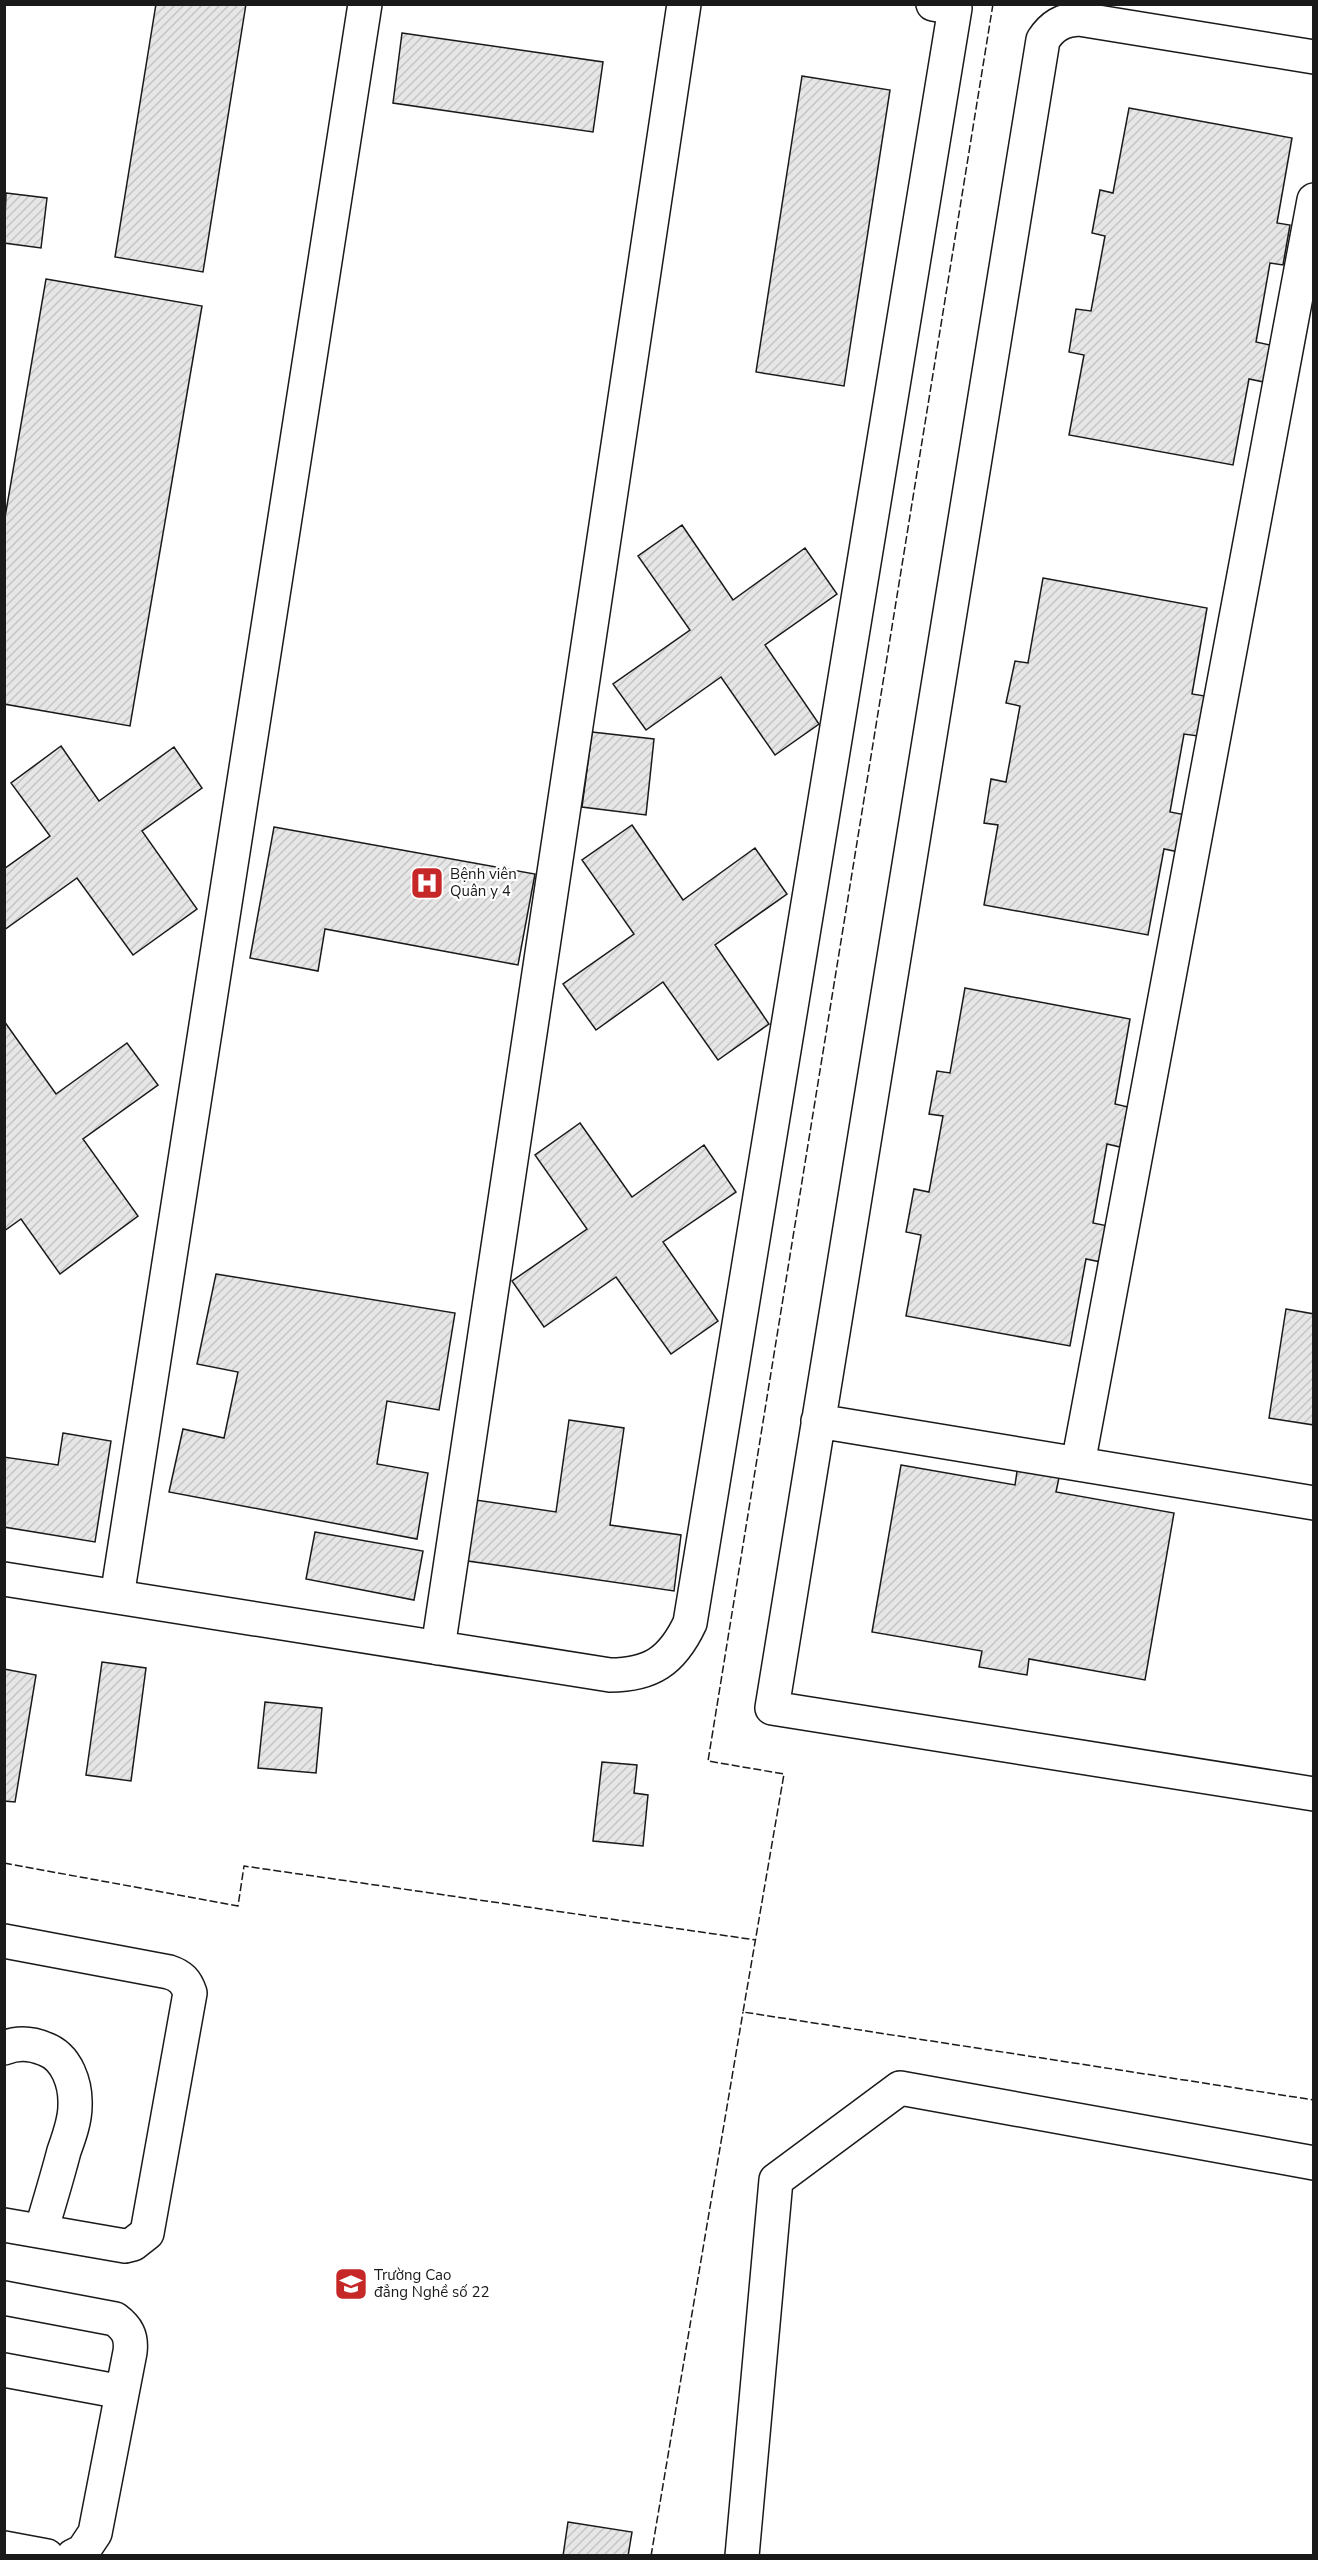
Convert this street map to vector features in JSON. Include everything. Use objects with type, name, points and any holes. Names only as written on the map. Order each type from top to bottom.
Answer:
[{"type":"lane","points":[[117,1597],[365,4]]},
{"type":"lane","points":[[438,1648],[684,4]]},
{"type":"lane","points":[[4,1579],[610,1675],[642,1672],[657,1665],[682,1641],[690,1623],[948,6]]},
{"type":"lane","points":[[1314,57],[1079,19],[1056,24],[1042,40],[772,1708],[1314,1794]]},
{"type":"lane","points":[[1078,1464],[1314,200]]},
{"type":"lane","points":[[818,1421],[1314,1503]]},
{"type":"lane","points":[[4,1941],[180,1975],[190,1993],[147,2233],[133,2244],[125,2246],[4,2224]]},
{"type":"lane","points":[[4,2048],[23,2044],[36,2045],[50,2051],[62,2062],[72,2079],[75,2109],[41,2231]]},
{"type":"lane","points":[[742,2556],[776,2180],[900,2088],[1314,2163]]},
{"type":"lane","points":[[4,2298],[115,2319],[124,2326],[131,2342],[95,2533],[83,2551],[73,2556]]},
{"type":"lane","points":[[4,2370],[122,2392]]},
{"type":"lane","points":[[4,2548],[47,2556]]},
{"type":"building","points":[[156,4],[246,4],[203,272],[115,257]]},
{"type":"building","points":[[402,33],[603,62],[593,132],[393,103]]},
{"type":"building","points":[[802,76],[890,90],[844,386],[756,372]]},
{"type":"building","points":[[1129,108],[1292,138],[1277,223],[1290,225],[1283,265],[1270,263],[1256,342],[1270,345],[1264,382],[1249,379],[1233,465],[1069,435],[1084,355],[1069,352],[1076,309],[1091,311],[1105,236],[1092,233],[1100,190],[1113,193]]},
{"type":"building","points":[[6,193],[47,198],[41,248],[4,243]]},
{"type":"building","points":[[46,279],[202,306],[130,726],[4,704],[4,523]]},
{"type":"building","points":[[682,525],[733,600],[805,548],[837,594],[765,645],[819,724],[775,755],[721,677],[646,730],[613,684],[690,630],[638,556]]},
{"type":"building","points":[[1043,578],[1207,608],[1192,694],[1205,696],[1198,736],[1184,734],[1170,812],[1186,815],[1179,852],[1164,849],[1148,935],[984,905],[998,825],[984,823],[991,779],[1006,782],[1020,706],[1006,703],[1015,661],[1028,663]]},
{"type":"building","points":[[592,732],[654,739],[646,815],[582,807]]},
{"type":"building","points":[[61,746],[99,801],[174,747],[202,788],[142,831],[197,909],[133,955],[77,878],[4,930],[4,869],[50,836],[11,783]]},
{"type":"building","points":[[632,825],[683,900],[755,848],[787,894],[715,945],[769,1024],[718,1060],[663,982],[596,1030],[563,984],[634,934],[582,860]]},
{"type":"building","points":[[274,827],[535,874],[518,965],[325,929],[318,971],[250,958]]},
{"type":"building","points":[[965,988],[1130,1019],[1115,1104],[1128,1107],[1120,1147],[1107,1144],[1093,1223],[1108,1226],[1101,1262],[1086,1259],[1070,1346],[906,1316],[921,1235],[906,1232],[914,1189],[929,1192],[943,1116],[929,1114],[937,1071],[950,1073]]},
{"type":"building","points":[[4,1021],[56,1094],[127,1043],[158,1085],[83,1139],[138,1216],[60,1274],[21,1219],[4,1231]]},
{"type":"building","points":[[580,1123],[632,1197],[704,1145],[736,1192],[663,1242],[718,1321],[671,1354],[616,1277],[544,1327],[512,1281],[587,1229],[535,1155]]},
{"type":"building","points":[[216,1274],[455,1313],[439,1410],[387,1401],[377,1464],[428,1473],[417,1539],[169,1492],[183,1429],[224,1438],[238,1372],[197,1364]]},
{"type":"building","points":[[1286,1309],[1314,1314],[1314,1425],[1269,1418]]},
{"type":"building","points":[[569,1420],[624,1428],[610,1525],[681,1535],[674,1591],[468,1561],[476,1500],[556,1512]]},
{"type":"building","points":[[63,1433],[111,1441],[95,1542],[4,1527],[4,1457],[58,1465]]},
{"type":"building","points":[[901,1465],[1015,1485],[1018,1465],[1060,1473],[1056,1492],[1174,1513],[1145,1680],[1029,1659],[1027,1675],[979,1667],[982,1651],[872,1632]]},
{"type":"building","points":[[315,1532],[423,1551],[414,1600],[306,1579]]},
{"type":"building","points":[[102,1662],[146,1668],[131,1781],[86,1775]]},
{"type":"building","points":[[4,1669],[36,1675],[15,1802],[4,1801]]},
{"type":"building","points":[[265,1702],[322,1708],[316,1773],[258,1768]]},
{"type":"building","points":[[602,1762],[637,1765],[634,1793],[648,1795],[643,1846],[593,1841]]},
{"type":"building","points":[[568,2522],[632,2532],[628,2556],[563,2556]]},
{"type":"fence","points":[[993,4],[708,1761],[784,1774],[743,2012],[1314,2100]]},
{"type":"fence","points":[[4,1863],[238,1906],[244,1866],[756,1940]]},
{"type":"fence","points":[[651,2556],[743,2012]]},
{"type":"place","name":"Bệnh viên Quân y 4","points":[[427,883]]},
{"type":"place","name":"Trường Cao đẳng Nghề số 22","points":[[351,2284]]}]
